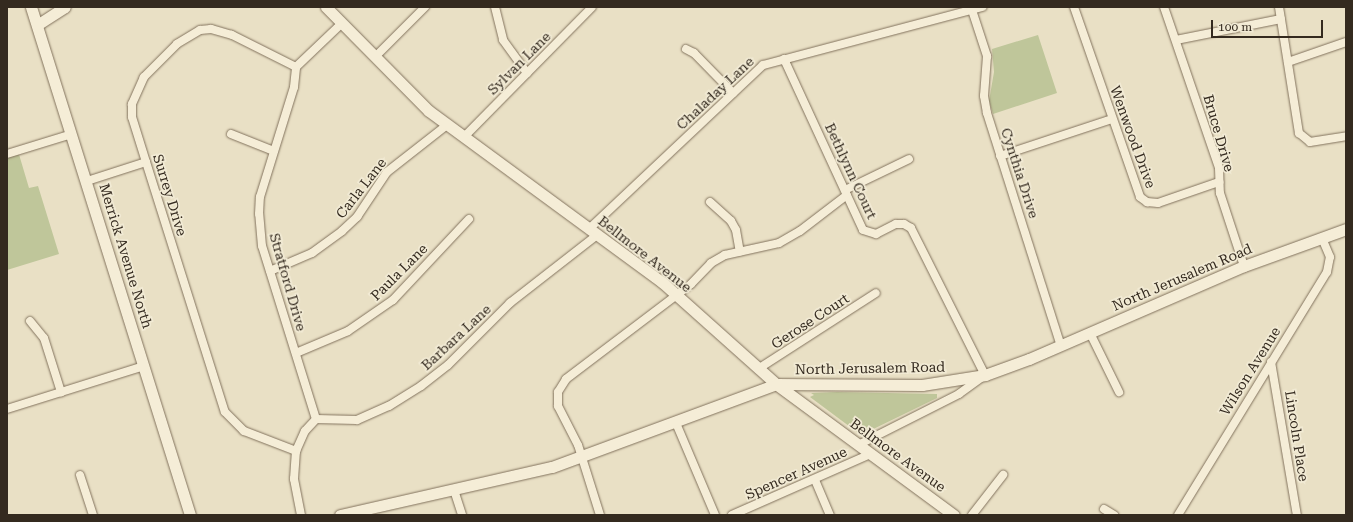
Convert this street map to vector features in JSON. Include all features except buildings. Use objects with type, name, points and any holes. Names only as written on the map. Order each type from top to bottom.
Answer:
[{"type":"main road","name":"Merrick Avenue North","points":[[32,7],[190,515]]},
{"type":"main road","points":[[37,25],[65,7]]},
{"type":"main road","name":"Bellmore Avenue","points":[[326,7],[414,96],[447,124],[593,232],[676,296],[776,384],[954,515]]},
{"type":"main road","name":"North Jerusalem Road","points":[[340,515],[552,467],[676,423],[776,384],[922,384],[984,375],[1061,346],[1244,266],[1346,229]]},
{"type":"street","points":[[375,57],[425,7]]},
{"type":"street","points":[[495,7],[503,40],[527,73]]},
{"type":"street","name":"Sylvan Lane","points":[[464,137],[592,7]]},
{"type":"street","name":"Chaladay Lane","points":[[593,232],[763,65],[972,8],[982,7]]},
{"type":"street","name":"Wenwood Drive","points":[[1074,7],[1137,192],[1148,202],[1158,203],[1219,182]]},
{"type":"street","name":"Bruce Drive","points":[[1164,7],[1218,168],[1219,182],[1226,214],[1244,266]]},
{"type":"street","points":[[1279,7],[1299,133],[1310,142],[1344,137]]},
{"type":"street","name":"Cynthia Drive","points":[[972,8],[987,53],[984,100],[1000,156],[1061,346]]},
{"type":"street","points":[[1176,40],[1222,28],[1281,19]]},
{"type":"street","points":[[296,67],[342,23]]},
{"type":"street","name":"Surrey Drive","points":[[296,67],[222,31],[200,30],[185,37],[144,77],[134,94],[132,117],[225,412],[244,431],[296,451]]},
{"type":"street","points":[[1288,62],[1346,42]]},
{"type":"street","points":[[686,49],[694,53],[733,93]]},
{"type":"street","name":"Bethlynn Court","points":[[784,59],[864,230],[868,234],[876,234],[896,224],[904,224],[911,228],[984,375]]},
{"type":"street","name":"Stratford Drive","points":[[296,67],[294,87],[260,197],[260,236],[316,419]]},
{"type":"street","points":[[1000,156],[1112,119]]},
{"type":"street","name":"Carla Lane","points":[[270,272],[312,252],[342,232],[357,217],[387,172],[447,124]]},
{"type":"street","points":[[7,154],[72,134]]},
{"type":"street","points":[[231,134],[274,151]]},
{"type":"street","points":[[600,515],[582,456],[568,422],[558,406],[558,392],[566,379],[676,296],[711,263],[725,255],[779,243],[800,231],[846,192],[909,159]]},
{"type":"street","points":[[87,181],[146,162]]},
{"type":"street","points":[[710,202],[731,221],[736,230],[740,252]]},
{"type":"street","name":"Paula Lane","points":[[296,353],[348,331],[393,300],[469,218]]},
{"type":"street","name":"Barbara Lane","points":[[316,419],[357,420],[389,406],[421,386],[454,360],[510,303],[593,232]]},
{"type":"street","name":"Wilson Avenue","points":[[1178,515],[1327,272],[1330,257],[1322,238]]},
{"type":"street","name":"Gerose Court","points":[[758,369],[876,293]]},
{"type":"street","points":[[30,321],[44,338],[61,392]]},
{"type":"street","points":[[1090,333],[1118,392]]},
{"type":"street","name":"Lincoln Place","points":[[1271,362],[1296,515]]},
{"type":"street","points":[[7,409],[144,366]]},
{"type":"street","name":"Spencer Avenue","points":[[858,445],[958,394],[984,375]]},
{"type":"street","points":[[301,515],[294,478],[296,451],[305,431],[316,419]]},
{"type":"street","points":[[676,423],[715,515]]},
{"type":"street","name":"Spencer Avenue","points":[[732,515],[815,480],[870,454]]},
{"type":"street","points":[[80,475],[93,515]]},
{"type":"street","points":[[972,515],[1002,475]]},
{"type":"street","points":[[815,480],[830,515]]},
{"type":"street","points":[[454,490],[462,515]]},
{"type":"street","points":[[1104,509],[1114,515]]},
{"type":"green space","points":[[1038,35],[1057,93],[993,114],[989,101],[994,72],[992,49]]},
{"type":"green space","points":[[18,151],[29,188],[38,186],[59,254],[7,270],[7,154]]},
{"type":"green space","points":[[837,392],[937,394],[937,398],[861,435],[810,397],[814,395],[811,393]]}]
